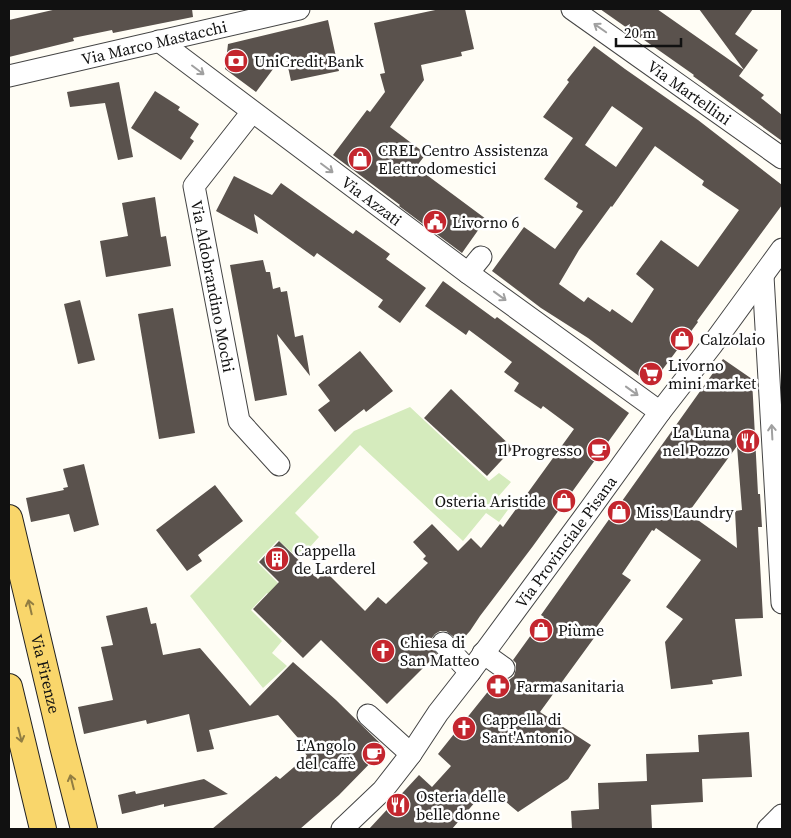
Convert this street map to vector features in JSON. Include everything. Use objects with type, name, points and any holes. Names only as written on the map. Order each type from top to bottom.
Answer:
[{"type":"main road","name":"Via Firenze","points":[[9,518],[84,829]]},
{"type":"main road","points":[[9,687],[43,829]]},
{"type":"street","name":"Via Marco Mastacchi","points":[[9,76],[300,9]]},
{"type":"street","name":"Via Martellini","points":[[572,9],[782,158]]},
{"type":"street","name":"Via Azzati","points":[[158,41],[252,112],[474,265],[660,412]]},
{"type":"street","name":"Via Aldobrandino Mochi","points":[[252,112],[194,186],[239,421],[278,465]]},
{"type":"street","name":"Via Provinciale Pisana","points":[[342,829],[383,790],[411,754],[438,712],[470,672],[782,249]]},
{"type":"street","points":[[763,276],[782,603]]},
{"type":"street","points":[[443,643],[470,672]]},
{"type":"street","points":[[484,653],[504,668]]},
{"type":"street","points":[[368,715],[411,754]]},
{"type":"street","points":[[768,829],[782,815]]},
{"type":"green space","points":[[410,407],[489,481],[499,473],[511,482],[497,498],[510,507],[499,522],[486,513],[463,541],[360,445],[295,513],[319,537],[299,559],[278,540],[257,562],[295,600],[285,610],[267,593],[251,610],[282,641],[272,653],[287,666],[263,688],[190,596],[354,431]]},
{"type":"building","points":[[57,9],[192,9],[193,17],[113,33],[112,30],[73,38],[74,41],[9,57],[9,20]]},
{"type":"building","points":[[440,9],[465,9],[474,49],[461,52],[462,56],[421,65],[424,80],[390,127],[426,154],[416,167],[486,219],[462,253],[333,155],[367,110],[370,112],[385,92],[380,74],[385,73],[374,23]]},
{"type":"building","points":[[600,9],[657,9],[744,70],[739,76],[764,95],[761,98],[782,115],[782,141],[694,75]]},
{"type":"building","points":[[699,9],[753,9],[735,34],[758,50],[744,70]]},
{"type":"building","points":[[328,20],[339,71],[291,81],[285,53],[256,92],[225,69],[228,44]]},
{"type":"building","points":[[594,46],[698,120],[782,185],[782,205],[651,385],[588,338],[541,308],[492,271],[524,227],[555,249],[583,211],[576,207],[578,203],[544,179],[573,138],[543,117],[569,82],[567,80]],"holes":[[[612,106],[643,128],[616,167],[585,145]],[[655,146],[704,181],[702,185],[739,210],[698,267],[661,240],[636,274],[654,289],[632,323],[612,309],[610,312],[588,297],[584,302],[559,284],[579,250]]]},
{"type":"building","points":[[119,82],[133,157],[118,160],[105,103],[70,107],[67,92]]},
{"type":"building","points":[[155,91],[180,107],[178,110],[199,124],[190,138],[194,141],[181,160],[131,128]]},
{"type":"building","points":[[234,176],[272,195],[281,183],[353,234],[356,230],[390,254],[386,259],[426,288],[400,323],[378,307],[383,300],[317,253],[314,257],[254,214],[258,234],[216,211]]},
{"type":"building","points":[[155,197],[161,237],[166,236],[171,266],[106,277],[100,241],[128,236],[122,203]]},
{"type":"building","points":[[263,260],[266,272],[270,272],[273,289],[280,287],[281,292],[287,291],[295,337],[303,335],[310,376],[277,334],[287,395],[255,401],[230,265]]},
{"type":"building","points":[[443,281],[495,319],[497,317],[629,413],[470,631],[461,641],[446,631],[440,631],[435,634],[431,639],[431,645],[437,654],[387,704],[321,640],[303,658],[253,609],[279,582],[259,562],[279,541],[318,579],[325,571],[365,611],[378,597],[386,604],[428,563],[423,559],[426,556],[413,542],[432,524],[458,551],[471,538],[481,548],[500,524],[503,527],[574,429],[543,406],[541,409],[514,391],[519,383],[504,372],[512,362],[469,330],[466,335],[425,306]]},
{"type":"building","points":[[80,300],[95,360],[78,364],[64,304]]},
{"type":"building","points":[[173,308],[195,433],[159,439],[138,314]]},
{"type":"building","points":[[360,351],[393,391],[366,412],[364,409],[335,432],[318,410],[330,401],[318,385]]},
{"type":"building","points":[[723,359],[752,379],[758,494],[760,494],[762,527],[758,527],[763,618],[735,619],[742,676],[712,680],[713,684],[671,689],[665,642],[683,619],[666,607],[701,560],[656,528],[654,531],[652,530],[622,574],[631,580],[590,636],[594,638],[540,712],[591,745],[568,779],[518,812],[488,787],[452,829],[369,829],[419,775],[432,787],[451,766],[438,754],[498,679],[509,680],[514,676],[516,663],[513,660],[544,617],[541,615]],"holes":[[[737,446],[742,510],[735,511],[737,548],[688,513]]]},
{"type":"building","points":[[451,389],[513,448],[487,476],[424,418]]},
{"type":"building","points":[[84,464],[99,525],[74,532],[69,514],[31,522],[26,498],[64,490],[63,488],[68,487],[63,469]]},
{"type":"building","points":[[215,485],[243,521],[198,555],[202,561],[187,571],[156,530]]},
{"type":"building","points":[[147,607],[151,624],[156,623],[163,655],[200,648],[250,706],[293,662],[336,700],[385,748],[339,795],[300,829],[212,829],[276,776],[280,779],[307,756],[296,741],[298,738],[278,715],[209,730],[214,749],[197,752],[189,714],[147,724],[146,720],[84,734],[78,707],[113,700],[101,647],[113,645],[106,616]]},
{"type":"building","points":[[749,732],[752,777],[702,779],[703,802],[651,805],[652,829],[572,829],[571,811],[599,809],[598,783],[647,781],[646,754],[699,752],[698,735]]},
{"type":"building","points":[[204,779],[228,794],[164,807],[164,804],[122,814],[118,795],[135,791],[136,794]]},
{"type":"place","name":"UniCredit Bank","points":[[236,61]]},
{"type":"place","name":"CREL Centro Assistenza Elettrodomestici","points":[[360,159]]},
{"type":"place","name":"Livorno 6","points":[[435,222]]},
{"type":"place","name":"Calzolaio","points":[[682,339]]},
{"type":"place","name":"Livorno mini market","points":[[651,374]]},
{"type":"place","name":"La Luna nel Pozzo","points":[[748,441]]},
{"type":"place","name":"Il Progresso","points":[[599,450]]},
{"type":"place","name":"Osteria Aristide","points":[[564,501]]},
{"type":"place","name":"Miss Laundry","points":[[619,512]]},
{"type":"place","name":"Cappella de Larderel","points":[[277,559]]},
{"type":"place","name":"Piùme","points":[[541,630]]},
{"type":"place","name":"Chiesa di San Matteo","points":[[383,651]]},
{"type":"place","name":"Farmasanitaria","points":[[498,686]]},
{"type":"place","name":"Cappella di Sant'Antonio","points":[[464,728]]},
{"type":"place","name":"L'Angolo del caffè","points":[[374,754]]},
{"type":"place","name":"Osteria delle belle donne","points":[[398,805]]}]
